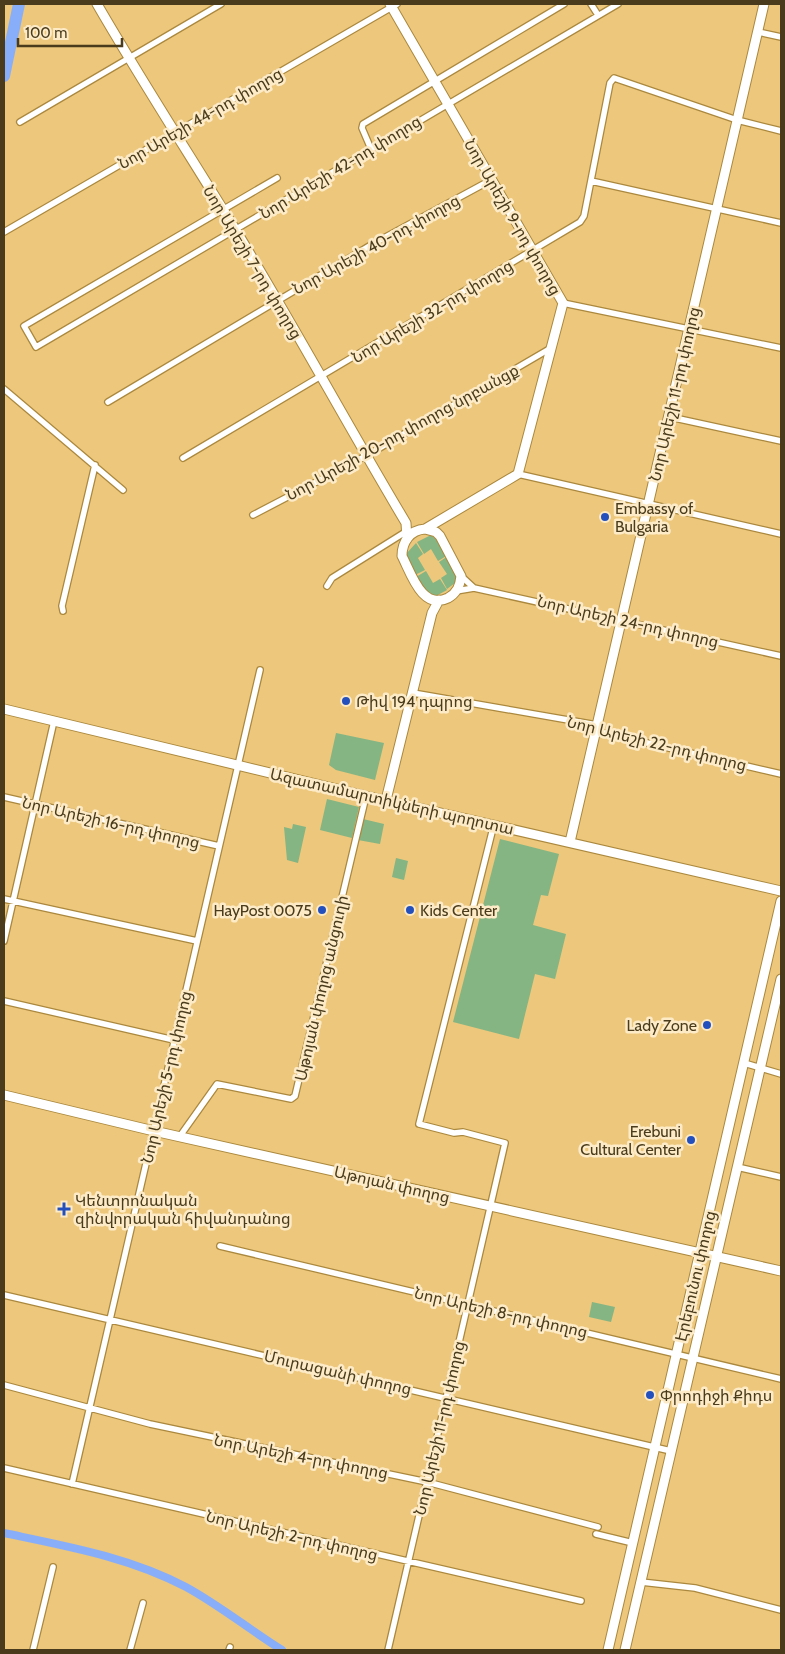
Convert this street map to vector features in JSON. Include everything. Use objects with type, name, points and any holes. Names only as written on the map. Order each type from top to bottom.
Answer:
[{"type":"street","name":"Նոր Արեշի 7-րդ փողոց","points":[[97,4],[174,133],[236,230],[322,377],[406,531],[421,530],[438,534]]},
{"type":"street","points":[[20,122],[221,4]]},
{"type":"street","points":[[371,149],[362,128],[363,124],[564,4]]},
{"type":"street","points":[[591,4],[598,15]]},
{"type":"street","name":"Նոր Արեշի 42-րդ փողոց","points":[[222,208],[24,326],[36,347],[598,15],[607,6],[618,4]]},
{"type":"street","name":"Նոր Արեշի 11-րդ փողոց","points":[[570,842],[690,331],[764,4]]},
{"type":"street","name":"Նոր Արեշի 9-րդ փողոց","points":[[393,5],[434,81],[562,303],[518,474]]},
{"type":"street","name":"Նոր Արեշի 44-րդ փողոց","points":[[4,232],[393,5]]},
{"type":"street","points":[[758,32],[781,37]]},
{"type":"street","name":"Նոր Արեշի 32-րդ փողոց","points":[[183,458],[583,220],[612,81],[618,79],[737,120]]},
{"type":"street","points":[[737,120],[781,131]]},
{"type":"street","points":[[222,208],[276,178]]},
{"type":"street","name":"Նոր Արեշի 40-րդ փողոց","points":[[108,402],[276,300],[371,245],[491,180]]},
{"type":"street","points":[[591,181],[781,224]]},
{"type":"street","points":[[562,303],[690,331],[781,348]]},
{"type":"street","name":"Նոր Արեշի 20-րդ փողոց նրբանցք","points":[[253,516],[366,456],[551,348]]},
{"type":"street","points":[[4,390],[123,490]]},
{"type":"street","points":[[670,417],[781,441]]},
{"type":"street","points":[[63,611],[62,606],[95,465]]},
{"type":"street","points":[[421,530],[440,521],[518,474],[781,534]]},
{"type":"street","points":[[440,521],[438,534],[461,576],[474,588]]},
{"type":"street","points":[[327,586],[332,578],[406,531]]},
{"type":"street","points":[[406,531],[402,556],[426,597],[432,613]]},
{"type":"street","points":[[426,597],[445,600],[456,592],[461,576]]},
{"type":"street","name":"Նոր Արեշի 24-րդ փողոց","points":[[456,592],[474,588],[622,619],[781,656]]},
{"type":"street","points":[[386,800],[432,613],[439,600]]},
{"type":"street","name":"Նոր Արեշի 5-րդ փողոց","points":[[72,1484],[260,670]]},
{"type":"street","name":"Նոր Արեշի 22-րդ փողոց","points":[[413,693],[597,725],[600,732],[781,774]]},
{"type":"street","name":"Ազատամարտիկների պողոտա","points":[[4,710],[366,796],[781,891]]},
{"type":"street","points":[[4,942],[54,721]]},
{"type":"street","name":"Աթոյան փողոց անցուղի","points":[[180,1136],[217,1084],[291,1099],[295,1096],[366,796]]},
{"type":"street","name":"Նոր Արեշի 16-րդ փողոց","points":[[4,798],[219,846]]},
{"type":"street","name":"Նոր Արեշի 11-րդ փողոց","points":[[388,1650],[505,1143],[464,1132],[454,1134],[419,1124],[494,824]]},
{"type":"street","points":[[4,899],[197,941]]},
{"type":"street","name":"Էրեբունու փողոց","points":[[608,1650],[781,901]]},
{"type":"street","name":"Էրեբունու փողոց","points":[[625,1650],[781,979]]},
{"type":"street","points":[[4,1001],[174,1040]]},
{"type":"street","points":[[744,1064],[781,1074]]},
{"type":"street","name":"Աթոյան փողոց","points":[[4,1095],[154,1131],[781,1271]]},
{"type":"street","points":[[737,1167],[781,1177]]},
{"type":"street","name":"Նոր Արեշի 8-րդ փողոց","points":[[220,1246],[781,1379]]},
{"type":"street","name":"Մուրացանի փողոց","points":[[4,1295],[446,1396],[671,1450]]},
{"type":"street","name":"Նոր Արեշի 4-րդ փողոց","points":[[4,1385],[134,1420],[214,1439],[427,1482],[598,1527]]},
{"type":"street","name":"Նոր Արեշի 2-րդ փողոց","points":[[4,1468],[408,1563],[581,1601]]},
{"type":"street","points":[[596,1534],[633,1542]]},
{"type":"street","points":[[33,1650],[53,1567]]},
{"type":"street","points":[[641,1582],[695,1588],[781,1610]]},
{"type":"street","points":[[130,1650],[144,1603]]},
{"type":"green space","points":[[431,535],[440,543],[448,555],[438,561],[431,549],[424,554],[417,542]]},
{"type":"green space","points":[[416,543],[423,554],[418,558],[425,570],[415,575],[406,554]]},
{"type":"green space","points":[[448,556],[458,575],[455,583],[447,589],[441,578],[447,574],[439,562]]},
{"type":"green space","points":[[426,571],[433,583],[440,579],[447,590],[436,596],[425,592],[416,577]]},
{"type":"green space","points":[[336,733],[384,743],[375,780],[336,770],[329,765]]},
{"type":"green space","points":[[327,799],[359,807],[352,838],[320,830]]},
{"type":"green space","points":[[363,819],[384,824],[380,844],[358,840]]},
{"type":"green space","points":[[293,824],[306,827],[298,863],[287,860],[284,827],[292,829]]},
{"type":"green space","points":[[500,839],[559,854],[548,896],[541,895],[533,925],[566,934],[555,979],[535,974],[519,1039],[453,1022]]},
{"type":"green space","points":[[396,858],[408,861],[404,880],[392,877]]},
{"type":"green space","points":[[592,1302],[615,1307],[611,1322],[589,1317]]},
{"type":"waterway","points":[[4,76],[19,4]]},
{"type":"waterway","points":[[4,1533],[120,1560],[164,1577],[186,1587],[282,1650]]},
{"type":"place","name":"Embassy of Bulgaria","points":[[605,517]]},
{"type":"place","name":"Թիվ 194 դպրոց","points":[[346,701]]},
{"type":"place","name":"HayPost 0075","points":[[322,910]]},
{"type":"place","name":"Kids Center","points":[[410,910]]},
{"type":"place","name":"Lady Zone","points":[[707,1025]]},
{"type":"place","name":"Erebuni Cultural Center","points":[[691,1140]]},
{"type":"place","name":"Կենտրոնական զինվորական հիվանդանոց","points":[[64,1209]]},
{"type":"place","name":"Փրոդիջի Քիդս","points":[[650,1395]]}]
